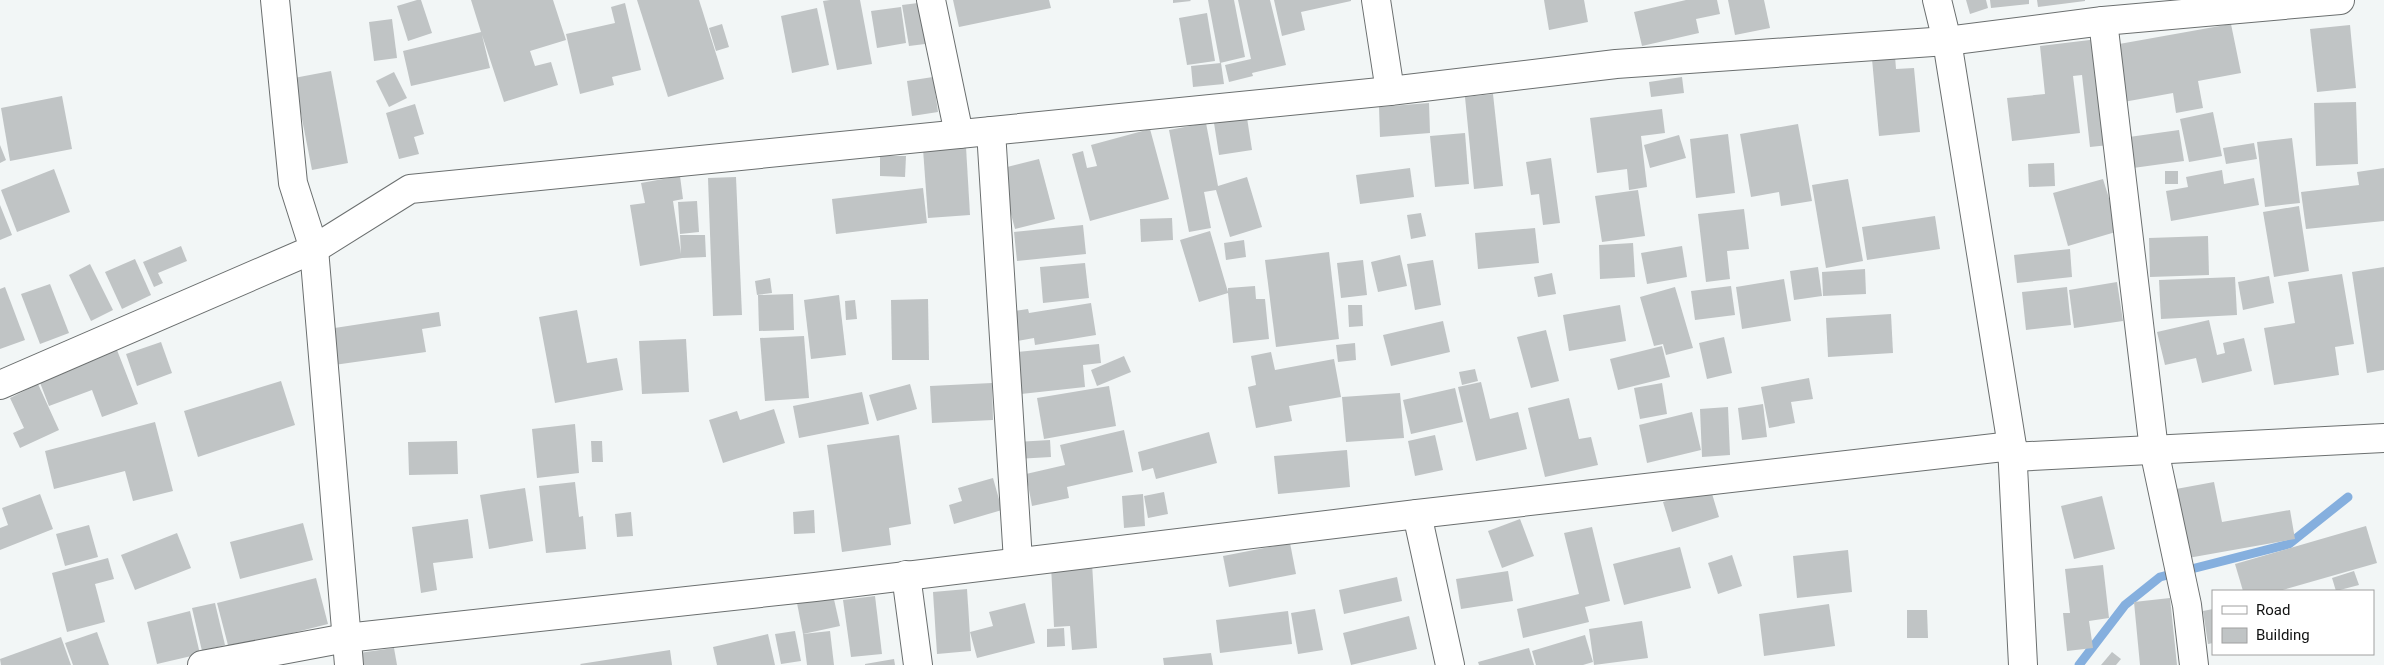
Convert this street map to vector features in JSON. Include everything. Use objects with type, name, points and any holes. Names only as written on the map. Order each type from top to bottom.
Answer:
[{"type":"street","points":[[275,0],[293,183],[314,249],[346,638],[350,665]]},
{"type":"street","points":[[931,0],[959,134]]},
{"type":"street","points":[[1376,0],[1390,91]]},
{"type":"street","points":[[1937,0],[1947,41],[2012,452],[2023,665]]},
{"type":"street","points":[[0,385],[314,249],[410,190],[1390,91],[1616,64],[1947,41],[2104,21],[2293,1],[2340,0]]},
{"type":"street","points":[[2104,21],[2154,450],[2187,605],[2194,665]]},
{"type":"street","points":[[991,131],[1018,562]]},
{"type":"street","points":[[202,665],[346,638],[815,588],[906,575],[1417,514],[2012,452],[2154,450],[2384,438]]},
{"type":"street","points":[[1417,514],[1450,665]]},
{"type":"street","points":[[906,575],[918,665]]},
{"type":"building","points":[[421,0],[432,33],[408,41],[397,6]]},
{"type":"building","points":[[471,0],[553,0],[566,40],[530,51],[535,66],[551,62],[558,85],[504,102],[482,35],[490,68],[411,86],[403,51],[481,32]]},
{"type":"building","points":[[637,0],[699,0],[724,79],[668,97]]},
{"type":"building","points":[[860,0],[872,64],[837,70],[823,1]]},
{"type":"building","points":[[953,0],[1049,0],[1051,8],[959,27]]},
{"type":"building","points":[[1173,0],[1190,0],[1191,1],[1173,3]]},
{"type":"building","points":[[1208,0],[1234,0],[1245,57],[1220,63]]},
{"type":"building","points":[[1238,0],[1270,0],[1286,65],[1252,73],[1253,76],[1229,82],[1225,65],[1251,59]]},
{"type":"building","points":[[1274,0],[1351,1],[1301,12],[1305,30],[1282,36]]},
{"type":"building","points":[[1544,0],[1584,0],[1588,22],[1549,30]]},
{"type":"building","points":[[1686,0],[1717,0],[1720,14],[1696,19],[1699,33],[1642,46],[1634,12]]},
{"type":"building","points":[[1728,0],[1764,0],[1770,28],[1735,35]]},
{"type":"building","points":[[1966,0],[1986,0],[1988,8],[1970,14]]},
{"type":"building","points":[[1990,0],[2029,0],[2029,4],[1991,8]]},
{"type":"building","points":[[2037,0],[2085,0],[2085,1],[2038,7]]},
{"type":"building","points":[[926,2],[933,43],[909,46],[902,5]]},
{"type":"building","points":[[625,3],[641,70],[612,77],[614,85],[580,94],[566,34],[615,23],[611,7]]},
{"type":"building","points":[[901,7],[906,43],[877,48],[871,11]]},
{"type":"building","points":[[817,8],[829,65],[792,73],[781,16]]},
{"type":"building","points":[[1207,13],[1215,61],[1187,65],[1179,18]]},
{"type":"building","points":[[392,19],[397,58],[374,61],[369,22]]},
{"type":"building","points":[[722,24],[729,47],[716,51],[709,28]]},
{"type":"building","points":[[2231,24],[2241,73],[2198,81],[2203,108],[2176,113],[2173,93],[2118,103],[2108,46]]},
{"type":"building","points":[[2350,25],[2356,88],[2317,92],[2310,29]]},
{"type":"building","points":[[2098,39],[2109,145],[2090,147],[2082,75],[2073,76],[2080,133],[2012,141],[2007,98],[2045,94],[2040,46]]},
{"type":"building","points":[[1895,56],[1896,69],[1914,68],[1920,132],[1879,136],[1872,59]]},
{"type":"building","points":[[1221,63],[1224,84],[1193,87],[1191,66]]},
{"type":"building","points":[[331,71],[348,163],[312,170],[294,78]]},
{"type":"building","points":[[394,72],[407,98],[389,107],[376,81]]},
{"type":"building","points":[[933,77],[938,112],[912,116],[907,81]]},
{"type":"building","points":[[1682,77],[1684,93],[1651,97],[1649,82]]},
{"type":"building","points":[[1493,94],[1503,186],[1474,189],[1465,97]]},
{"type":"building","points":[[62,96],[72,149],[10,161],[1,108]]},
{"type":"building","points":[[2356,102],[2358,164],[2316,166],[2314,103]]},
{"type":"building","points":[[1429,103],[1430,133],[1380,137],[1379,107]]},
{"type":"building","points":[[415,104],[424,134],[414,137],[419,154],[399,159],[386,113]]},
{"type":"building","points":[[1662,109],[1665,133],[1641,136],[1647,187],[1629,190],[1627,169],[1597,173],[1590,118]]},
{"type":"building","points":[[2213,112],[2222,156],[2189,162],[2180,119]]},
{"type":"building","points":[[1247,118],[1252,150],[1219,155],[1214,123]]},
{"type":"building","points":[[1206,123],[1218,186],[1247,177],[1262,227],[1230,237],[1216,190],[1204,192],[1211,228],[1189,232],[1169,130]]},
{"type":"building","points":[[1798,124],[1812,201],[1781,206],[1779,192],[1751,197],[1740,134]]},
{"type":"building","points":[[1150,129],[1169,199],[1090,221],[1072,154],[1083,151],[1087,168],[1097,166],[1091,145]]},
{"type":"building","points":[[2179,130],[2184,161],[2133,168],[2129,137]]},
{"type":"building","points":[[1465,133],[1469,184],[1435,187],[1430,136]]},
{"type":"building","points":[[1728,134],[1735,193],[1696,198],[1690,139]]},
{"type":"building","points":[[1679,135],[1686,158],[1650,168],[1644,145]]},
{"type":"building","points":[[2292,138],[2300,203],[2265,207],[2257,142]]},
{"type":"building","points":[[2254,143],[2257,159],[2226,164],[2223,148]]},
{"type":"building","points":[[0,145],[6,160],[0,163]]},
{"type":"building","points":[[966,147],[970,215],[928,218],[923,149]]},
{"type":"building","points":[[880,156],[906,156],[905,177],[880,176]]},
{"type":"building","points":[[1551,158],[1560,223],[1543,225],[1539,194],[1531,195],[1526,162]]},
{"type":"building","points":[[1039,159],[1055,219],[1015,229],[999,169]]},
{"type":"building","points":[[2054,163],[2055,186],[2029,187],[2028,164]]},
{"type":"building","points":[[1410,168],[1414,197],[1360,204],[1356,175]]},
{"type":"building","points":[[2384,168],[2384,221],[2306,229],[2301,192],[2359,185],[2357,172]]},
{"type":"building","points":[[54,169],[70,212],[17,232],[1,190]]},
{"type":"building","points":[[2222,170],[2224,184],[2254,178],[2259,205],[2171,221],[2166,191],[2188,187],[2186,177]]},
{"type":"building","points":[[2165,171],[2178,171],[2178,184],[2165,184]]},
{"type":"building","points":[[680,176],[683,199],[673,201],[681,254],[680,235],[705,235],[706,257],[682,258],[640,266],[630,205],[645,203],[641,183]]},
{"type":"building","points":[[736,177],[742,315],[713,316],[708,178]]},
{"type":"building","points":[[1848,179],[1863,261],[1826,268],[1812,185]]},
{"type":"building","points":[[2103,179],[2119,231],[2068,246],[2053,193]]},
{"type":"building","points":[[923,188],[927,223],[836,234],[832,199]]},
{"type":"building","points":[[1638,190],[1645,236],[1602,242],[1595,196]]},
{"type":"building","points":[[697,201],[699,232],[680,234],[678,202]]},
{"type":"building","points":[[0,205],[12,235],[0,240]]},
{"type":"building","points":[[2299,206],[2309,271],[2274,277],[2263,212]]},
{"type":"building","points":[[1744,209],[1749,249],[1727,251],[1730,279],[1706,282],[1698,214]]},
{"type":"building","points":[[1421,213],[1426,236],[1411,239],[1407,215]]},
{"type":"building","points":[[1935,216],[1940,249],[1867,260],[1862,227]]},
{"type":"building","points":[[1172,218],[1173,240],[1141,242],[1140,219]]},
{"type":"building","points":[[1083,225],[1086,254],[1017,261],[1014,232]]},
{"type":"building","points":[[1535,228],[1539,263],[1478,269],[1475,233]]},
{"type":"building","points":[[1210,231],[1228,292],[1228,288],[1255,286],[1256,299],[1265,299],[1269,339],[1233,343],[1228,293],[1199,302],[1180,240]]},
{"type":"building","points":[[2208,236],[2209,275],[2150,277],[2149,238]]},
{"type":"building","points":[[1244,240],[1246,257],[1226,260],[1224,243]]},
{"type":"building","points":[[1633,243],[1635,277],[1600,279],[1599,245]]},
{"type":"building","points":[[181,246],[187,261],[158,273],[163,283],[154,287],[143,262]]},
{"type":"building","points":[[1682,246],[1687,277],[1647,284],[1641,253]]},
{"type":"building","points":[[2070,249],[2072,277],[2017,283],[2014,255]]},
{"type":"building","points":[[1329,252],[1339,339],[1276,347],[1265,260]]},
{"type":"building","points":[[1400,255],[1407,286],[1378,292],[1371,262]]},
{"type":"building","points":[[135,259],[151,295],[122,309],[105,272]]},
{"type":"building","points":[[1363,260],[1367,295],[1341,298],[1337,263]]},
{"type":"building","points":[[1433,260],[1441,305],[1415,310],[1407,264]]},
{"type":"building","points":[[1085,263],[1089,298],[1043,303],[1040,267]]},
{"type":"building","points":[[90,264],[113,310],[91,321],[69,275]]},
{"type":"building","points":[[1818,267],[1822,296],[1794,300],[1790,271]]},
{"type":"building","points":[[2384,267],[2384,370],[2367,373],[2352,272]]},
{"type":"building","points":[[1865,269],[1866,294],[1823,296],[1822,272]]},
{"type":"building","points":[[1552,273],[1556,294],[1538,297],[1534,277]]},
{"type":"building","points":[[2342,274],[2354,344],[2335,347],[2339,375],[2274,385],[2264,328],[2295,323],[2288,282]]},
{"type":"building","points":[[2269,276],[2274,303],[2243,310],[2238,282]]},
{"type":"building","points":[[2235,277],[2237,315],[2161,319],[2159,280]]},
{"type":"building","points":[[770,278],[772,293],[757,295],[755,281]]},
{"type":"building","points":[[1784,279],[1791,321],[1742,329],[1736,287]]},
{"type":"building","points":[[2117,282],[2123,321],[2074,328],[2069,290]]},
{"type":"building","points":[[50,284],[69,333],[40,344],[21,294]]},
{"type":"building","points":[[1731,286],[1735,315],[1695,320],[1691,291]]},
{"type":"building","points":[[5,287],[25,340],[0,349],[0,289]]},
{"type":"building","points":[[1675,287],[1693,348],[1666,355],[1663,344],[1654,346],[1640,297]]},
{"type":"building","points":[[2067,287],[2071,325],[2026,330],[2022,292]]},
{"type":"building","points":[[793,294],[794,330],[759,331],[758,295]]},
{"type":"building","points":[[839,295],[846,355],[811,359],[804,300]]},
{"type":"building","points":[[928,299],[929,360],[892,360],[891,300]]},
{"type":"building","points":[[855,300],[857,319],[846,320],[845,301]]},
{"type":"building","points":[[1091,303],[1096,335],[1035,345],[1034,338],[1012,342],[1007,312],[1028,309],[1029,313]]},
{"type":"building","points":[[1348,305],[1362,305],[1363,326],[1349,327]]},
{"type":"building","points":[[1620,305],[1626,341],[1569,351],[1563,315]]},
{"type":"building","points":[[577,310],[587,363],[617,358],[623,390],[555,403],[539,317]]},
{"type":"building","points":[[439,312],[441,326],[422,329],[426,352],[334,365],[328,329]]},
{"type":"building","points":[[1891,314],[1893,353],[1828,357],[1826,318]]},
{"type":"building","points":[[2209,320],[2217,355],[2225,353],[2223,343],[2244,338],[2252,371],[2202,383],[2196,358],[2165,365],[2157,332]]},
{"type":"building","points":[[1443,321],[1450,352],[1391,366],[1383,335]]},
{"type":"building","points":[[1546,330],[1559,381],[1531,388],[1517,337]]},
{"type":"building","points":[[804,336],[809,398],[765,401],[760,338]]},
{"type":"building","points":[[1724,337],[1732,373],[1707,379],[1699,343]]},
{"type":"building","points":[[686,339],[689,392],[642,394],[639,341]]},
{"type":"building","points":[[161,342],[172,373],[137,386],[126,354]]},
{"type":"building","points":[[1355,343],[1356,360],[1338,362],[1336,345]]},
{"type":"building","points":[[1099,344],[1101,363],[1083,365],[1085,387],[1021,394],[1017,352]]},
{"type":"building","points":[[1662,346],[1670,377],[1618,390],[1610,359]]},
{"type":"building","points":[[117,350],[138,404],[102,417],[92,390],[49,406],[39,380]]},
{"type":"building","points":[[1271,352],[1275,370],[1334,359],[1341,397],[1289,406],[1292,421],[1256,428],[1248,387],[1256,385],[1251,356]]},
{"type":"building","points":[[1124,356],[1131,372],[1097,386],[1091,370]]},
{"type":"building","points":[[1475,369],[1478,381],[1462,385],[1459,372]]},
{"type":"building","points":[[1809,378],[1813,399],[1791,402],[1795,423],[1769,428],[1761,387]]},
{"type":"building","points":[[281,381],[295,425],[198,457],[184,411]]},
{"type":"building","points":[[1481,382],[1490,419],[1518,412],[1527,449],[1476,461],[1458,387]]},
{"type":"building","points":[[992,383],[993,420],[932,423],[930,386]]},
{"type":"building","points":[[1662,383],[1667,414],[1640,419],[1634,388]]},
{"type":"building","points":[[38,384],[59,430],[20,448],[13,433],[24,428],[10,398]]},
{"type":"building","points":[[910,384],[917,409],[877,421],[869,395]]},
{"type":"building","points":[[1109,386],[1116,426],[1044,439],[1037,398]]},
{"type":"building","points":[[1455,388],[1463,422],[1411,434],[1403,400]]},
{"type":"building","points":[[862,392],[869,424],[799,438],[793,406]]},
{"type":"building","points":[[1400,393],[1404,438],[1346,442],[1342,397]]},
{"type":"building","points":[[1569,398],[1579,439],[1591,437],[1598,465],[1545,477],[1528,408]]},
{"type":"building","points":[[1763,404],[1767,437],[1742,440],[1738,408]]},
{"type":"building","points":[[1728,407],[1730,455],[1702,457],[1700,409]]},
{"type":"building","points":[[774,409],[785,443],[723,463],[709,420],[737,411],[740,420]]},
{"type":"building","points":[[1692,412],[1701,450],[1647,463],[1639,425]]},
{"type":"building","points":[[155,422],[173,491],[133,501],[125,471],[54,489],[45,451]]},
{"type":"building","points":[[575,424],[579,473],[537,478],[532,429]]},
{"type":"building","points":[[1124,430],[1133,472],[1067,487],[1069,498],[1032,506],[1026,474],[1065,465],[1060,445]]},
{"type":"building","points":[[1209,432],[1217,463],[1156,479],[1153,468],[1142,471],[1138,452]]},
{"type":"building","points":[[899,435],[911,524],[889,528],[891,545],[842,552],[827,445]]},
{"type":"building","points":[[1435,435],[1443,470],[1415,476],[1408,441]]},
{"type":"building","points":[[1050,440],[1051,457],[1015,459],[1014,442]]},
{"type":"building","points":[[457,441],[458,474],[409,475],[408,442]]},
{"type":"building","points":[[591,441],[602,441],[603,462],[592,462]]},
{"type":"building","points":[[1347,450],[1350,487],[1278,494],[1274,456]]},
{"type":"building","points":[[993,478],[1002,510],[954,524],[949,505],[962,501],[958,488]]},
{"type":"building","points":[[575,482],[579,517],[583,516],[586,549],[546,553],[539,486]]},
{"type":"building","points":[[2214,482],[2222,522],[2290,510],[2295,539],[2188,558],[2176,489]]},
{"type":"building","points":[[1710,487],[1719,517],[1672,532],[1663,502]]},
{"type":"building","points":[[525,488],[533,541],[489,549],[480,495]]},
{"type":"building","points":[[1164,492],[1168,514],[1148,518],[1144,496]]},
{"type":"building","points":[[40,494],[53,529],[0,550],[0,528],[8,525],[2,508]]},
{"type":"building","points":[[1143,494],[1145,526],[1124,528],[1122,496]]},
{"type":"building","points":[[2102,496],[2115,549],[2074,559],[2061,506]]},
{"type":"building","points":[[814,510],[815,533],[794,534],[793,512]]},
{"type":"building","points":[[631,512],[633,536],[617,537],[615,514]]},
{"type":"building","points":[[468,519],[473,558],[433,563],[437,590],[421,593],[412,527]]},
{"type":"building","points":[[1520,519],[1534,556],[1502,568],[1488,531]]},
{"type":"building","points":[[303,523],[313,560],[240,579],[230,542]]},
{"type":"building","points":[[89,525],[98,557],[65,566],[56,534]]},
{"type":"building","points":[[2366,526],[2377,563],[2282,590],[2243,590],[2235,564]]},
{"type":"building","points":[[1592,527],[1610,601],[1585,607],[1589,622],[1523,638],[1517,609],[1579,594],[1564,533]]},
{"type":"building","points":[[177,533],[191,568],[135,590],[121,555]]},
{"type":"building","points":[[1290,543],[1296,574],[1229,587],[1223,556]]},
{"type":"building","points":[[1680,547],[1691,588],[1624,605],[1613,564]]},
{"type":"building","points":[[1848,550],[1852,592],[1797,598],[1793,556]]},
{"type":"building","points":[[1732,555],[1742,586],[1718,594],[1708,563]]},
{"type":"building","points":[[108,558],[114,579],[95,584],[105,622],[67,632],[52,573]]},
{"type":"building","points":[[1092,563],[1097,648],[1072,650],[1070,626],[1054,627],[1051,565]]},
{"type":"building","points":[[2103,565],[2109,618],[2089,621],[2093,648],[2067,651],[2063,613],[2070,613],[2065,569]]},
{"type":"building","points":[[1508,571],[1513,601],[1461,609],[1456,579]]},
{"type":"building","points":[[2354,571],[2359,585],[2336,590],[2332,578]]},
{"type":"building","points":[[1397,577],[1402,601],[1344,614],[1339,590]]},
{"type":"building","points":[[316,578],[328,624],[229,649],[217,603]]},
{"type":"building","points":[[967,589],[971,651],[937,654],[933,592]]},
{"type":"building","points":[[833,595],[840,626],[803,634],[797,603]]},
{"type":"building","points":[[875,596],[882,654],[851,657],[843,600]]},
{"type":"building","points":[[2170,598],[2177,665],[2140,665],[2134,602]]},
{"type":"building","points":[[215,603],[225,645],[202,651],[192,608]]},
{"type":"building","points":[[1025,603],[1035,643],[977,658],[970,632],[993,626],[989,612]]},
{"type":"building","points":[[1829,604],[1835,646],[1764,656],[1759,614]]},
{"type":"building","points":[[1315,609],[1323,650],[1298,654],[1291,613]]},
{"type":"building","points":[[2212,609],[2212,643],[2208,644],[2203,611]]},
{"type":"building","points":[[1907,610],[1927,610],[1928,638],[1907,638]]},
{"type":"building","points":[[190,611],[200,654],[157,664],[147,622]]},
{"type":"building","points":[[1288,611],[1292,644],[1220,653],[1216,620]]},
{"type":"building","points":[[1409,616],[1417,649],[1351,665],[1343,633]]},
{"type":"building","points":[[1642,621],[1648,658],[1594,665],[1589,629]]},
{"type":"building","points":[[1064,628],[1065,646],[1047,647],[1047,629]]},
{"type":"building","points":[[795,631],[801,661],[781,664],[775,634]]},
{"type":"building","points":[[830,631],[834,665],[807,665],[803,634]]},
{"type":"building","points":[[97,632],[109,665],[73,665],[65,643]]},
{"type":"building","points":[[768,634],[775,665],[717,665],[713,647]]},
{"type":"building","points":[[1585,635],[1593,662],[1583,665],[1536,665],[1532,651]]},
{"type":"building","points":[[61,637],[71,665],[1,665],[0,659]]},
{"type":"building","points":[[394,648],[397,665],[353,665],[352,654]]},
{"type":"building","points":[[1529,648],[1534,665],[1479,665],[1478,662]]},
{"type":"building","points":[[670,650],[672,665],[580,664]]},
{"type":"building","points":[[2112,652],[2121,659],[2116,665],[2101,665]]},
{"type":"building","points":[[1211,653],[1213,665],[1164,665],[1163,658]]},
{"type":"building","points":[[894,659],[895,665],[865,665],[865,664]]},
{"type":"waterway","points":[[2079,665],[2125,605],[2160,577],[2289,544],[2348,497]]}]
